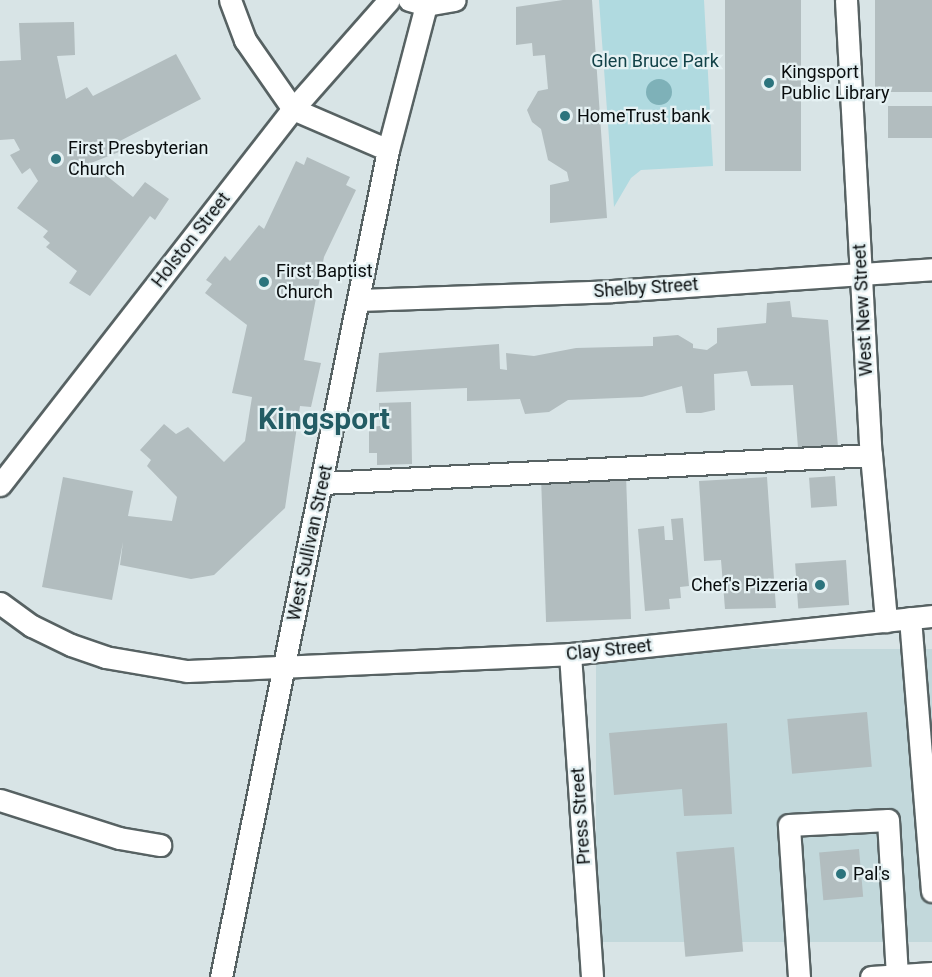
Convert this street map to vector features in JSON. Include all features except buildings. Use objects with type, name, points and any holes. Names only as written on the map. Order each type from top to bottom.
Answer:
[{"type":"street","points":[[230,0],[245,40],[293,109],[388,150]]},
{"type":"street","name":"Holston Street","points":[[0,485],[293,109],[389,0]]},
{"type":"street","points":[[418,3],[455,0]]},
{"type":"street","name":"West New Street","points":[[846,0],[858,176],[860,273],[871,455],[886,621]]},
{"type":"street","name":"West Sullivan Street","points":[[221,977],[418,3]]},
{"type":"street","name":"Shelby Street","points":[[359,300],[612,291],[932,269]]},
{"type":"street","points":[[322,483],[871,455]]},
{"type":"street","name":"Clay Street","points":[[0,603],[32,626],[105,657],[187,671],[570,654],[932,616]]},
{"type":"street","points":[[910,618],[932,891]]},
{"type":"street","name":"Press Street","points":[[570,654],[591,977]]},
{"type":"street","points":[[0,800],[119,838],[160,845]]},
{"type":"street","points":[[799,977],[789,825],[888,820],[897,975]]},
{"type":"street","points":[[871,977],[932,973]]},
{"type":"shaded area","points":[[659,79],[668,83],[672,92],[668,101],[659,105],[650,101],[646,92],[650,83]]},
{"type":"shaded area","points":[[596,649],[932,649],[932,942],[596,942]]},
{"type":"green space","name":"Glen Bruce Park","points":[[599,0],[704,0],[713,166],[641,170],[631,178],[614,207]]},
{"type":"place","name":"Kingsport Public Library","points":[[769,83]]},
{"type":"place","name":"HomeTrust bank","points":[[565,116]]},
{"type":"place","name":"First Presbyterian Church","points":[[56,159]]},
{"type":"place","name":"First Baptist Church","points":[[264,282]]},
{"type":"place","name":"Chef's Pizzeria","points":[[820,585]]},
{"type":"place","name":"Pal's","points":[[841,874]]},
{"type":"district","name":"Kingsport","points":[[324,419]]}]
